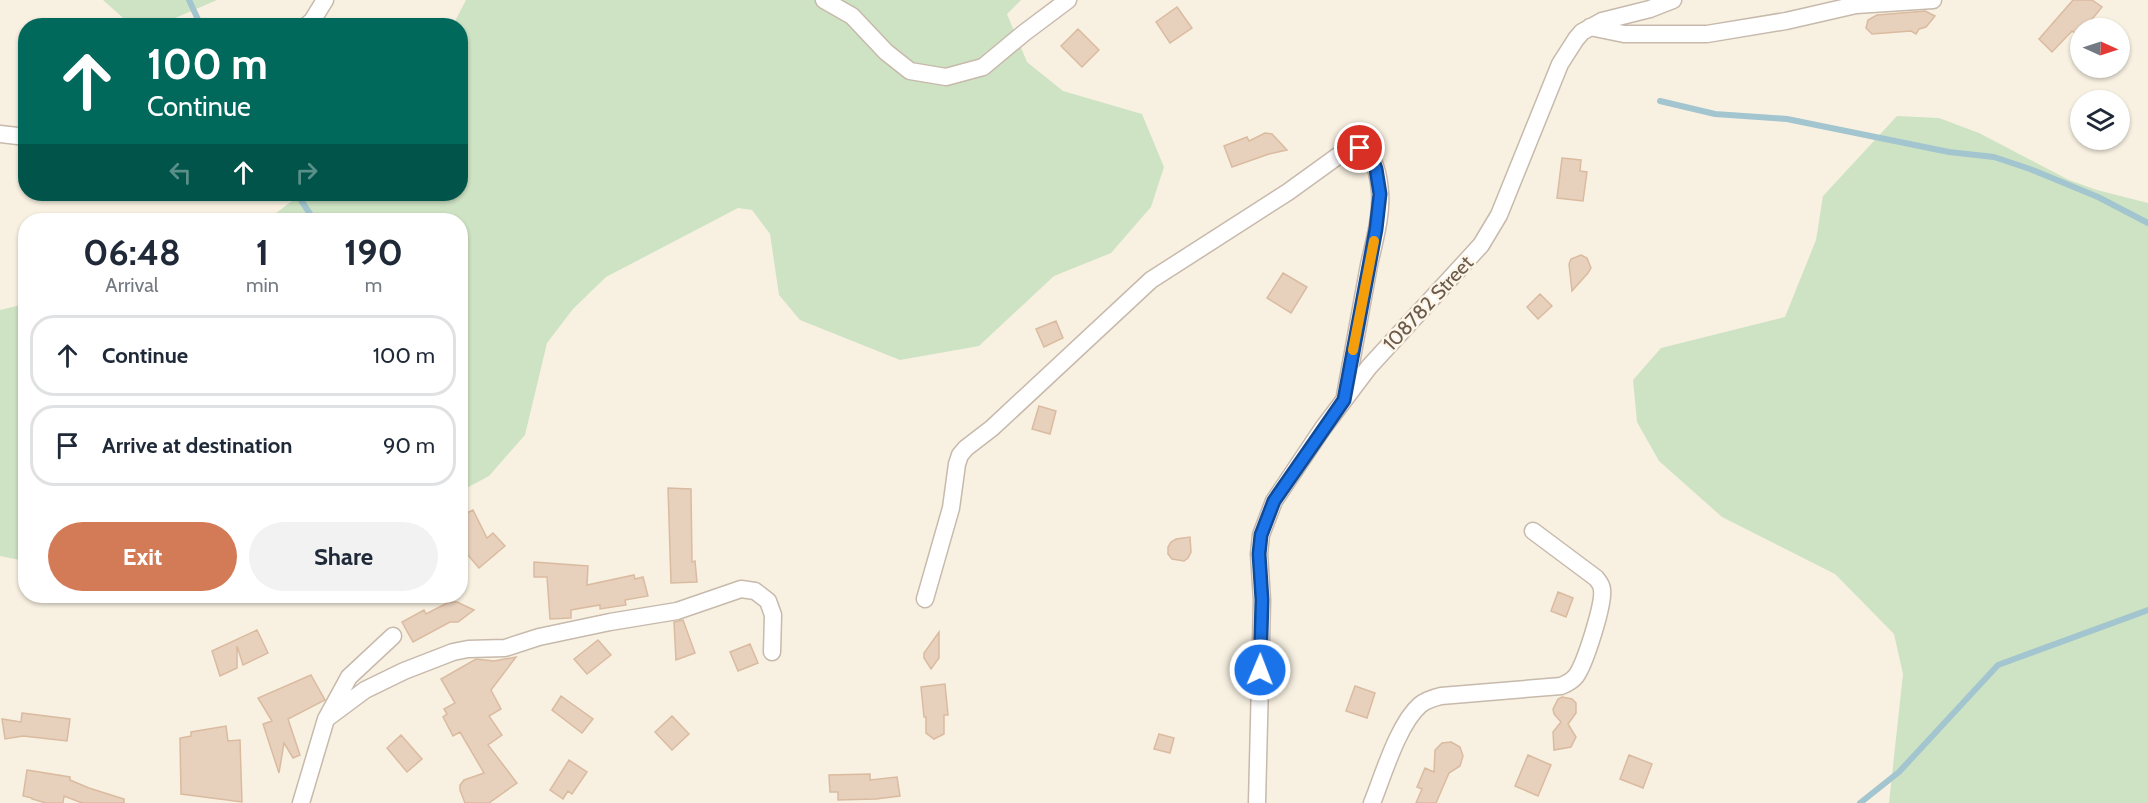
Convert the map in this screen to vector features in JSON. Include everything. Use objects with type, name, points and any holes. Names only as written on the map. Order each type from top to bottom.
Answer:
[{"type":"street","points":[[314,18],[325,0]]},
{"type":"street","points":[[824,0],[852,16],[886,52],[910,71],[946,77],[983,67],[1068,0]]},
{"type":"street","name":"108782 Street","points":[[1257,803],[1262,600],[1259,554],[1261,535],[1274,501],[1369,367],[1481,245],[1499,214],[1560,64],[1576,39],[1590,27],[1602,21],[1650,9],[1673,0]]},
{"type":"street","points":[[1590,27],[1624,34],[1707,34],[1786,21],[1856,5],[1933,0]]},
{"type":"street","points":[[0,134],[18,136]]},
{"type":"street","points":[[925,599],[951,508],[957,464],[966,448],[992,428],[1151,280],[1288,192],[1342,153],[1352,148],[1360,148],[1372,158],[1380,194],[1376,229],[1344,400]]},
{"type":"street","points":[[1372,803],[1389,757],[1411,715],[1430,699],[1441,696],[1561,686],[1569,682],[1578,672],[1597,617],[1602,599],[1602,587],[1596,578],[1533,531]]},
{"type":"street","points":[[326,719],[365,690],[404,671],[453,652],[468,649],[505,648],[539,637],[677,611],[741,589],[755,591],[768,601],[773,615],[772,652]]},
{"type":"street","points":[[301,803],[326,719],[350,677],[393,636]]},
{"type":"green space","points":[[103,0],[217,0],[175,18],[123,18]]},
{"type":"green space","points":[[466,0],[1021,0],[1007,14],[1027,62],[1063,91],[1142,114],[1164,167],[1151,207],[1111,253],[1054,276],[979,346],[900,360],[800,320],[779,295],[770,234],[752,210],[738,208],[606,277],[573,309],[547,343],[525,435],[489,476],[468,487],[468,213],[276,213],[292,201],[468,201],[468,18],[457,18]]},
{"type":"green space","points":[[1897,116],[1939,118],[1979,133],[2069,180],[2148,203],[2148,803],[1889,803],[1903,674],[1894,634],[1835,574],[1722,517],[1659,461],[1637,422],[1633,380],[1661,348],[1785,317],[1816,240],[1823,196]]},
{"type":"green space","points":[[18,306],[18,560],[0,556],[0,310]]},
{"type":"building","points":[[2073,0],[2092,0],[2102,7],[2093,18],[2070,18],[2070,33],[2052,52],[2039,39]]},
{"type":"building","points":[[1177,7],[1192,28],[1170,43],[1156,22]]},
{"type":"building","points":[[1925,11],[1935,16],[1916,34],[1911,31],[1872,34],[1866,28],[1868,20],[1877,15]]},
{"type":"building","points":[[1078,29],[1099,50],[1082,67],[1061,46]]},
{"type":"building","points":[[1265,133],[1272,134],[1287,150],[1232,167],[1224,146],[1247,137],[1249,141]]},
{"type":"building","points":[[1562,158],[1581,160],[1580,171],[1587,172],[1583,201],[1557,198]]},
{"type":"building","points":[[1581,255],[1587,258],[1591,268],[1572,291],[1569,264],[1571,259]]},
{"type":"building","points":[[1283,273],[1307,287],[1291,313],[1267,298]]},
{"type":"building","points":[[1540,294],[1552,306],[1538,319],[1527,307]]},
{"type":"building","points":[[1056,321],[1063,338],[1044,347],[1036,329]]},
{"type":"building","points":[[1039,406],[1056,411],[1050,434],[1032,429]]},
{"type":"building","points":[[668,488],[691,489],[692,562],[695,561],[697,582],[671,583]]},
{"type":"building","points":[[473,510],[487,538],[493,533],[505,546],[479,568],[468,555],[468,512]]},
{"type":"building","points":[[1190,537],[1191,552],[1188,558],[1184,561],[1172,559],[1168,554],[1171,542]]},
{"type":"building","points":[[534,562],[588,566],[587,585],[634,575],[635,579],[643,577],[648,596],[625,600],[626,605],[600,609],[600,605],[571,610],[571,618],[550,619],[547,577],[534,577]]},
{"type":"building","points":[[1558,592],[1573,598],[1566,617],[1551,611]]},
{"type":"building","points":[[447,603],[459,603],[474,610],[458,622],[450,622],[413,642],[402,622],[424,610],[426,614]]},
{"type":"building","points":[[683,620],[695,653],[676,660],[674,622]]},
{"type":"building","points":[[257,630],[268,653],[243,665],[237,646],[237,668],[220,676],[212,651]]},
{"type":"building","points":[[939,632],[939,658],[931,669],[924,658],[924,653]]},
{"type":"building","points":[[598,640],[611,655],[587,674],[574,659]]},
{"type":"building","points":[[750,644],[758,663],[738,671],[730,652]]},
{"type":"building","points":[[516,657],[491,690],[501,709],[489,716],[502,735],[488,745],[517,783],[489,803],[465,803],[460,785],[464,780],[484,773],[460,732],[453,736],[443,717],[447,714],[444,709],[455,703],[441,679],[476,659],[494,661]]},
{"type":"building","points":[[311,675],[325,700],[288,719],[300,755],[293,758],[284,743],[279,773],[263,724],[272,721],[258,698]]},
{"type":"building","points":[[945,684],[948,715],[944,715],[944,734],[934,739],[926,733],[921,687]]},
{"type":"building","points":[[1355,686],[1375,693],[1367,718],[1346,711]]},
{"type":"building","points":[[561,696],[593,719],[582,733],[552,710]]},
{"type":"building","points":[[1562,697],[1572,699],[1576,703],[1576,713],[1568,724],[1576,737],[1571,747],[1554,750],[1553,732],[1561,722],[1553,709],[1558,699]]},
{"type":"building","points":[[22,713],[70,719],[67,741],[23,736],[5,739],[2,719],[21,722]]},
{"type":"building","points":[[672,716],[689,734],[672,750],[655,732]]},
{"type":"building","points":[[226,726],[228,741],[240,740],[242,802],[181,794],[180,738],[191,736],[191,732]]},
{"type":"building","points":[[1159,734],[1174,738],[1170,753],[1154,749]]},
{"type":"building","points":[[401,735],[422,759],[407,772],[387,748]]},
{"type":"building","points":[[1451,742],[1460,747],[1463,756],[1460,766],[1449,773],[1436,803],[1416,803],[1422,789],[1417,787],[1425,768],[1434,772],[1435,750],[1442,743]]},
{"type":"building","points":[[1528,755],[1551,765],[1538,796],[1515,786]]},
{"type":"building","points":[[1629,755],[1652,764],[1643,788],[1620,779]]},
{"type":"building","points":[[569,760],[587,772],[572,794],[568,791],[563,799],[550,790]]},
{"type":"building","points":[[27,770],[70,777],[70,780],[89,788],[124,799],[124,803],[82,803],[64,796],[63,803],[46,803],[23,796]]},
{"type":"building","points":[[870,774],[870,780],[897,777],[900,796],[838,800],[838,792],[830,792],[829,775]]},
{"type":"waterway","points":[[189,0],[197,18]]},
{"type":"waterway","points":[[1660,101],[1715,114],[1787,119],[1949,152],[1994,157],[2098,197],[2148,223]]},
{"type":"waterway","points":[[302,201],[309,213]]},
{"type":"waterway","points":[[1860,803],[1899,772],[1998,665],[2148,610]]},
{"type":"slow traffic","points":[[1353,350],[1374,241]]},
{"type":"route","points":[[1260,670],[1262,600],[1259,554],[1264,525],[1274,501],[1344,400],[1376,229],[1380,194],[1372,158],[1360,148]]}]
